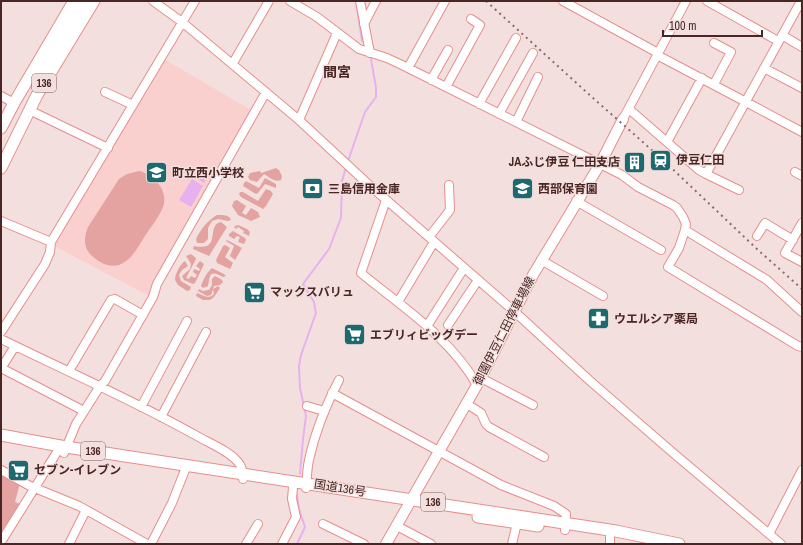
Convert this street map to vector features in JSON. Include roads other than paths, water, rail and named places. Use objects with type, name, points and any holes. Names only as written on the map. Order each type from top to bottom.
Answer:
[{"type":"highway","name":"136","points":[[1,128],[14,102],[74,1]]},
{"type":"highway","points":[[1,151],[40,76],[83,1]]},
{"type":"highway","name":"136","points":[[1,168],[29,110],[94,1]]},
{"type":"highway","name":"国道136号","points":[[1,435],[62,450],[185,470],[243,476],[293,487],[306,486]]},
{"type":"highway","name":"国道136号","points":[[1,442],[243,476],[566,526],[610,540],[647,544]]},
{"type":"highway","name":"国道136号","points":[[411,502],[517,523],[616,531],[679,544]]},
{"type":"main road","name":"御園伊豆仁田停車場線","points":[[386,544],[467,404],[541,260],[600,164],[623,119]]},
{"type":"street","points":[[153,1],[233,63],[299,120],[386,200],[666,447],[781,544]]},
{"type":"street","points":[[1,332],[45,264],[50,252],[51,242],[195,1]]},
{"type":"street","points":[[233,63],[269,1]]},
{"type":"street","points":[[290,1],[317,17],[359,49],[387,58],[408,68],[622,175],[638,187],[677,208],[686,224],[679,248],[668,267],[802,347]]},
{"type":"street","points":[[360,1],[370,53]]},
{"type":"street","points":[[364,24],[376,1]]},
{"type":"street","points":[[408,68],[445,1]]},
{"type":"street","points":[[564,1],[802,132]]},
{"type":"street","points":[[623,119],[686,1]]},
{"type":"street","points":[[707,1],[780,38],[802,47]]},
{"type":"street","points":[[706,174],[801,1]]},
{"type":"street","points":[[446,87],[480,25],[471,19]]},
{"type":"street","points":[[299,120],[337,33]]},
{"type":"street","points":[[479,104],[516,38]]},
{"type":"street","points":[[714,43],[731,52],[714,84]]},
{"type":"street","points":[[431,80],[448,50]]},
{"type":"street","points":[[499,114],[533,53]]},
{"type":"street","points":[[764,68],[802,88]]},
{"type":"street","points":[[516,122],[538,77]]},
{"type":"street","points":[[667,142],[702,78]]},
{"type":"street","points":[[105,92],[133,105]]},
{"type":"street","points":[[1,542],[35,488],[62,450],[84,411],[107,377],[153,298],[157,284],[266,92]]},
{"type":"street","points":[[1,96],[14,102]]},
{"type":"street","points":[[629,109],[699,170],[739,190]]},
{"type":"street","points":[[29,110],[108,148]]},
{"type":"street","points":[[398,302],[431,239],[450,210],[450,185]]},
{"type":"street","points":[[386,200],[361,273],[427,326],[441,339],[479,382],[533,405]]},
{"type":"street","points":[[576,201],[661,250]]},
{"type":"street","points":[[1,221],[51,242]]},
{"type":"street","points":[[757,236],[765,223],[793,240]]},
{"type":"street","points":[[802,223],[785,253],[802,262]]},
{"type":"street","points":[[685,230],[768,280],[802,312]]},
{"type":"street","points":[[541,260],[603,296]]},
{"type":"street","points":[[427,326],[464,268]]},
{"type":"street","points":[[448,325],[478,280]]},
{"type":"street","points":[[69,372],[111,300],[115,299],[143,315]]},
{"type":"street","points":[[141,407],[187,321]]},
{"type":"street","points":[[161,417],[206,332]]},
{"type":"street","points":[[1,339],[100,386],[232,456],[238,462],[243,476]]},
{"type":"street","points":[[15,346],[2,367],[3,370],[84,411]]},
{"type":"street","points":[[306,486],[309,458],[324,412],[339,380]]},
{"type":"street","points":[[332,393],[501,484],[554,506],[566,514],[566,526]]},
{"type":"street","points":[[467,404],[481,413],[489,428],[544,457]]},
{"type":"street","points":[[307,406],[324,412]]},
{"type":"street","points":[[1,470],[35,488],[86,510],[147,544]]},
{"type":"street","points":[[151,544],[172,503],[185,470]]},
{"type":"street","points":[[769,534],[802,470]]},
{"type":"street","points":[[282,544],[296,517],[292,499],[293,487]]},
{"type":"street","points":[[68,544],[86,510]]},
{"type":"street","points":[[512,544],[517,523]]},
{"type":"street","points":[[246,544],[258,524]]},
{"type":"street","points":[[323,524],[364,544]]},
{"type":"street","points":[[397,526],[431,544]]},
{"type":"waterway","points":[[356,1],[362,41]]},
{"type":"waterway","points":[[348,161],[365,112],[376,97],[371,59]]},
{"type":"waterway","points":[[300,474],[306,416],[300,388],[299,366],[301,355],[316,313],[314,302],[303,284],[329,249],[341,218],[342,181],[346,167]]},
{"type":"waterway","points":[[297,495],[299,509],[305,527],[297,544]]},
{"type":"railway","points":[[486,1],[662,159],[758,250],[802,289]]},
{"type":"place","name":"伊豆仁田","points":[[661,160]]},
{"type":"place","name":"JAふじ伊豆 仁田支店","points":[[635,162]]},
{"type":"place","name":"町立西小学校","points":[[157,173]]},
{"type":"place","name":"三島信用金庫","points":[[313,189]]},
{"type":"place","name":"西部保育園","points":[[522,189]]},
{"type":"place","name":"マックスバリュ","points":[[254,292]]},
{"type":"place","name":"ウエルシア薬局","points":[[598,319]]},
{"type":"place","name":"エブリィビッグデー","points":[[355,335]]},
{"type":"place","name":"セブン-イレブン","points":[[18,470]]},
{"type":"district","name":"間宮","points":[[337,72]]}]
